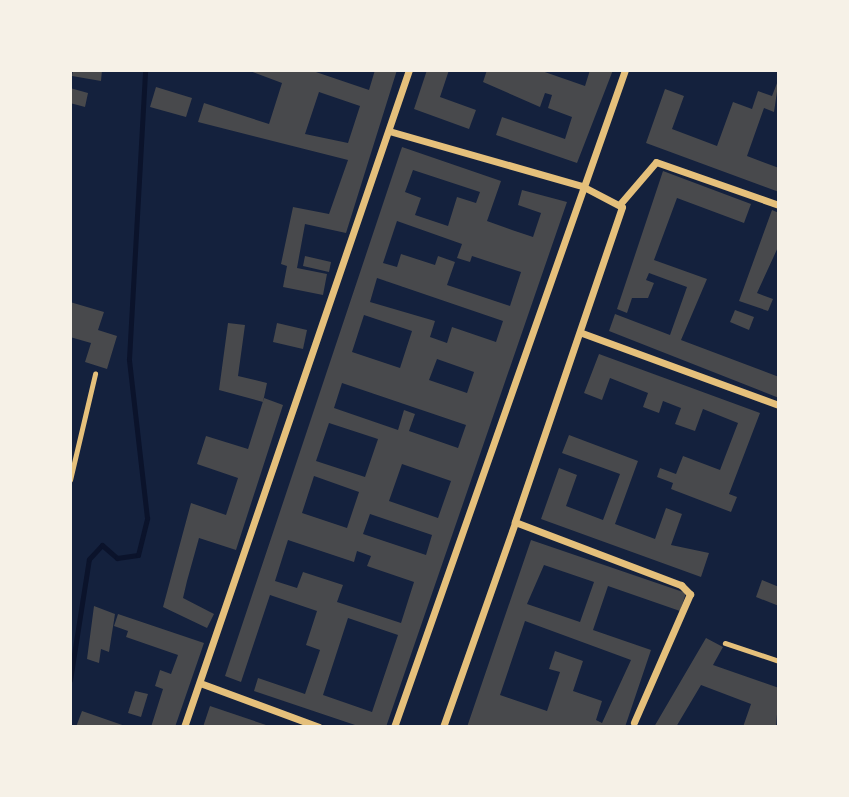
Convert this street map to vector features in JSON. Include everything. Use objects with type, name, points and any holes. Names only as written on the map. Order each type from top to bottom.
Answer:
[{"type":"street","points":[[184,727],[409,70]]},
{"type":"street","points":[[394,727],[625,70]]},
{"type":"street","points":[[389,131],[582,186],[621,204]]},
{"type":"street","points":[[443,727],[623,220],[621,204],[646,167],[656,162],[779,205]]},
{"type":"street","points":[[582,333],[779,405]]},
{"type":"street","points":[[515,522],[690,594],[634,722]]},
{"type":"street","points":[[200,683],[319,727]]},
{"type":"lane","points":[[70,480],[95,374]]},
{"type":"lane","points":[[725,643],[779,661]]},
{"type":"building","points":[[73,70],[102,70],[101,81],[72,76]]},
{"type":"building","points":[[247,70],[310,70],[369,90],[375,70],[397,70],[346,233],[305,224],[297,268],[327,274],[323,295],[283,287],[287,266],[281,264],[293,207],[329,214],[348,160],[198,122],[204,103],[269,124],[282,83]],"holes":[[[319,92],[360,106],[348,143],[305,134]]]},
{"type":"building","points":[[427,70],[449,70],[440,97],[476,110],[469,129],[414,109]]},
{"type":"building","points":[[487,70],[539,70],[585,86],[590,70],[613,70],[577,163],[496,135],[502,117],[565,139],[572,117],[548,108],[552,95],[545,93],[540,107],[483,82]]},
{"type":"building","points":[[779,78],[774,112],[764,108],[747,156],[779,168],[779,192],[646,143],[665,89],[684,96],[672,129],[717,146],[733,102],[752,109],[758,91],[772,96]]},
{"type":"building","points":[[156,87],[192,98],[186,117],[150,107]]},
{"type":"building","points":[[70,88],[88,93],[85,107],[70,103]]},
{"type":"building","points":[[402,147],[501,181],[487,221],[533,237],[541,213],[518,205],[522,190],[567,202],[386,727],[361,727],[254,691],[258,678],[305,694],[320,650],[306,645],[317,611],[270,595],[241,682],[225,676]],"holes":[[[413,170],[480,192],[476,203],[457,197],[448,226],[415,215],[421,198],[405,192]],[[397,221],[462,244],[457,258],[470,262],[472,256],[521,272],[510,306],[447,285],[455,262],[438,256],[435,265],[401,254],[397,267],[383,263]],[[377,278],[503,321],[496,342],[452,327],[447,343],[430,337],[435,321],[370,302]],[[364,315],[412,331],[400,368],[352,352]],[[437,359],[474,372],[467,393],[429,380]],[[342,383],[466,425],[458,448],[409,431],[415,414],[404,410],[398,430],[334,408]],[[329,423],[378,439],[365,477],[316,461]],[[402,464],[451,481],[438,518],[389,501]],[[314,476],[359,492],[347,528],[302,513]],[[370,514],[432,535],[426,555],[363,534]],[[288,540],[354,562],[357,551],[371,556],[367,566],[414,582],[401,623],[337,602],[343,585],[303,572],[297,588],[275,581]],[[348,618],[398,635],[372,712],[323,695]]]},
{"type":"building","points":[[663,171],[751,204],[744,223],[677,198],[654,260],[707,279],[681,340],[779,377],[779,398],[609,331],[615,314],[670,335],[687,287],[649,273],[646,280],[654,283],[648,298],[632,298],[627,313],[617,309]]},
{"type":"building","points":[[772,210],[779,213],[779,245],[757,293],[773,299],[768,311],[739,301]]},
{"type":"building","points":[[305,256],[331,262],[329,272],[303,266]]},
{"type":"building","points":[[70,302],[104,312],[98,330],[117,336],[107,369],[85,362],[91,343],[70,337]]},
{"type":"building","points":[[735,310],[754,317],[749,330],[730,322]]},
{"type":"building","points":[[228,323],[245,325],[238,376],[267,383],[263,402],[219,390]]},
{"type":"building","points":[[277,323],[307,330],[303,349],[273,342]]},
{"type":"building","points":[[599,354],[760,413],[729,494],[737,497],[731,512],[671,489],[673,483],[657,477],[660,468],[676,474],[683,456],[720,470],[738,423],[703,409],[695,431],[675,424],[681,408],[663,401],[659,413],[643,407],[648,393],[610,378],[602,400],[584,393]]},
{"type":"building","points":[[264,398],[283,405],[236,550],[199,538],[187,581],[183,598],[214,614],[207,628],[163,607],[191,503],[226,515],[238,478],[197,464],[206,436],[248,449]]},
{"type":"building","points":[[569,435],[638,461],[615,524],[655,539],[666,508],[682,514],[671,545],[709,553],[701,577],[541,519],[559,468],[577,475],[566,506],[603,520],[620,474],[562,453]]},
{"type":"building","points":[[531,540],[686,593],[680,611],[608,586],[593,630],[651,650],[625,727],[467,727]],"holes":[[[544,565],[594,582],[580,622],[527,604]],[[525,621],[631,660],[602,723],[596,720],[602,701],[573,691],[583,661],[555,651],[549,669],[560,672],[547,711],[500,695]]]},
{"type":"building","points":[[762,580],[779,587],[779,606],[756,597]]},
{"type":"building","points":[[94,606],[115,614],[109,652],[101,649],[99,663],[87,659]]},
{"type":"building","points":[[118,614],[204,643],[175,727],[151,727],[163,689],[155,686],[160,670],[171,674],[178,655],[126,637],[128,631],[114,626]]},
{"type":"building","points":[[706,638],[723,647],[713,665],[779,688],[776,727],[743,727],[751,704],[701,685],[676,727],[654,727]]},
{"type":"building","points":[[135,691],[148,694],[141,717],[128,713]]},
{"type":"building","points":[[210,706],[272,727],[203,727]]},
{"type":"building","points":[[82,711],[128,727],[76,727]]},
{"type":"waterway","points":[[70,680],[89,559],[102,545],[117,558],[138,555],[147,518],[129,359],[145,70]]}]
